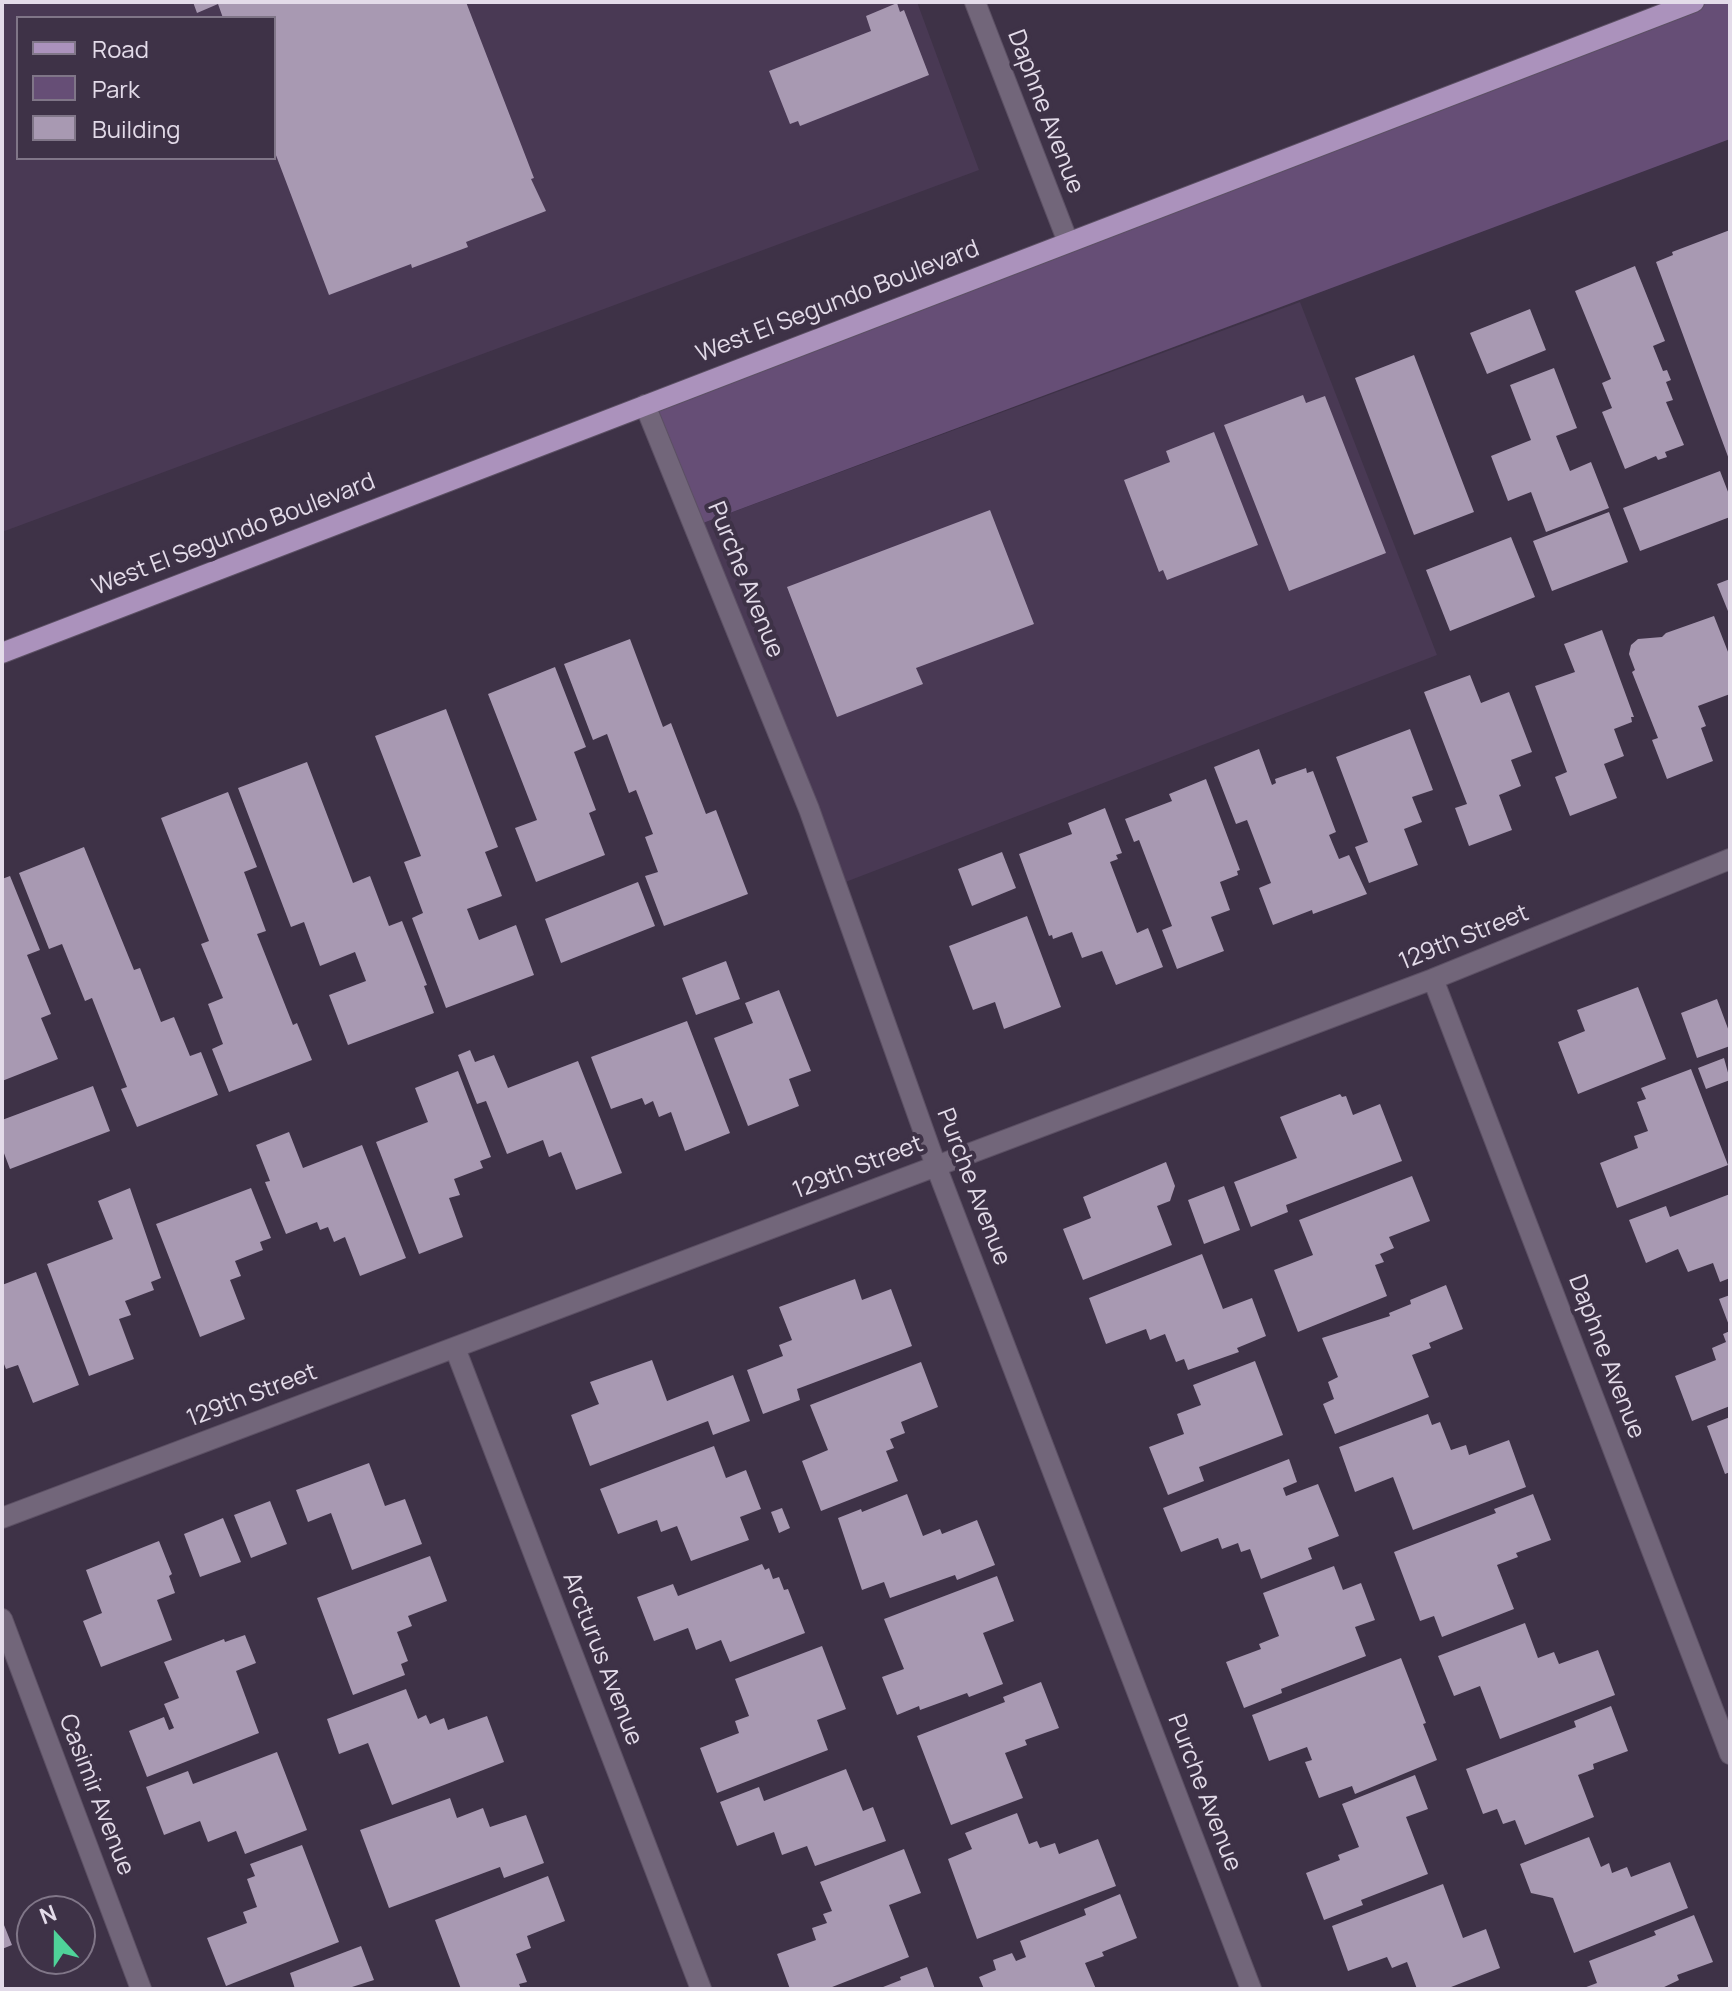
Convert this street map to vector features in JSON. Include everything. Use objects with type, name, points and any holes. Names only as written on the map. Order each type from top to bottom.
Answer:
[{"type":"main road","name":"West El Segundo Boulevard","points":[[2,653],[1694,2]]},
{"type":"street","name":"Daphne Avenue","points":[[975,2],[1068,242]]},
{"type":"street","name":"Purche Avenue","points":[[645,405],[809,809],[936,1166],[1251,1989]]},
{"type":"street","name":"129th Street","points":[[2,1518],[1433,979],[1730,859]]},
{"type":"street","name":"Daphne Avenue","points":[[1433,979],[1730,1754]]},
{"type":"street","name":"Arcturus Avenue","points":[[455,1348],[701,1989]]},
{"type":"street","name":"Casimir Avenue","points":[[2,1619],[141,1989]]},
{"type":"shaded area","points":[[2,2],[917,2],[979,170],[2,532]]},
{"type":"shaded area","points":[[1300,302],[1437,655],[835,886],[695,526]]},
{"type":"green space","points":[[1694,2],[1730,2],[1730,139],[695,526],[645,405]]},
{"type":"building","points":[[193,2],[466,2],[534,178],[531,179],[546,211],[466,242],[468,247],[412,268],[411,264],[329,295],[276,155],[276,16],[222,16],[218,4],[197,13]]},
{"type":"building","points":[[897,3],[900,12],[904,10],[929,75],[800,126],[798,121],[790,124],[769,71],[871,31],[866,16]]},
{"type":"building","points":[[1730,230],[1730,462],[1656,262],[1673,255],[1672,252]]},
{"type":"building","points":[[1635,266],[1665,341],[1653,346],[1663,371],[1667,370],[1671,380],[1666,382],[1673,400],[1666,402],[1684,445],[1665,452],[1667,457],[1658,460],[1656,456],[1625,469],[1602,412],[1612,408],[1602,383],[1611,379],[1575,291]]},
{"type":"building","points":[[1530,309],[1546,350],[1487,374],[1470,333]]},
{"type":"building","points":[[1414,355],[1474,512],[1414,535],[1355,378]]},
{"type":"building","points":[[1554,368],[1577,428],[1556,436],[1570,471],[1591,462],[1609,508],[1546,532],[1531,492],[1508,501],[1491,456],[1531,440],[1510,385]]},
{"type":"building","points":[[1303,395],[1306,403],[1325,396],[1386,553],[1289,591],[1224,425]]},
{"type":"building","points":[[1214,432],[1258,545],[1167,580],[1163,570],[1159,572],[1124,480],[1170,462],[1166,451]]},
{"type":"building","points":[[1720,471],[1730,497],[1730,517],[1640,551],[1623,508]]},
{"type":"building","points":[[990,510],[1034,624],[916,668],[923,684],[837,717],[787,587]]},
{"type":"building","points":[[1609,512],[1628,562],[1552,591],[1533,541]]},
{"type":"building","points":[[1511,537],[1535,597],[1450,631],[1426,570]]},
{"type":"building","points":[[1730,579],[1730,616],[1717,584]]},
{"type":"building","points":[[1714,616],[1730,657],[1730,694],[1698,706],[1706,726],[1701,728],[1713,761],[1667,779],[1652,740],[1658,738],[1632,672],[1635,670],[1629,654],[1631,645],[1638,639],[1662,637]]},
{"type":"building","points":[[1602,630],[1634,717],[1631,717],[1632,722],[1614,729],[1624,756],[1604,764],[1617,798],[1570,816],[1555,777],[1567,772],[1535,686],[1575,672],[1564,644]]},
{"type":"building","points":[[630,639],[663,727],[671,723],[706,814],[716,810],[748,894],[664,926],[645,876],[658,872],[645,837],[653,834],[636,790],[629,793],[607,734],[593,740],[564,664]]},
{"type":"building","points":[[555,667],[586,747],[574,752],[596,810],[589,813],[605,855],[536,882],[515,828],[537,820],[488,694]]},
{"type":"building","points":[[1470,675],[1481,703],[1509,692],[1532,752],[1511,760],[1521,786],[1499,795],[1512,830],[1469,846],[1455,808],[1467,804],[1424,692]]},
{"type":"building","points":[[446,709],[498,847],[485,852],[502,896],[467,909],[479,940],[516,925],[534,975],[446,1008],[412,918],[423,913],[404,862],[421,856],[375,736]]},
{"type":"building","points":[[1410,729],[1433,790],[1412,797],[1422,822],[1404,829],[1418,865],[1369,883],[1355,847],[1368,842],[1336,757]]},
{"type":"building","points":[[1259,749],[1272,785],[1276,783],[1275,779],[1306,768],[1307,773],[1313,771],[1336,832],[1329,835],[1339,859],[1349,855],[1367,894],[1273,925],[1259,888],[1271,883],[1247,820],[1236,824],[1214,767]]},
{"type":"building","points":[[307,762],[353,883],[370,876],[389,926],[402,921],[427,985],[424,986],[434,1013],[348,1045],[329,995],[366,981],[355,952],[320,966],[304,922],[291,927],[238,788]]},
{"type":"building","points":[[1206,779],[1240,870],[1237,871],[1238,875],[1220,882],[1230,910],[1211,917],[1224,951],[1177,969],[1162,930],[1172,926],[1139,840],[1134,842],[1125,819],[1172,801],[1169,794]]},
{"type":"building","points":[[228,792],[257,867],[244,872],[266,931],[257,934],[293,1025],[297,1023],[312,1060],[229,1092],[212,1049],[223,1044],[208,1004],[223,998],[201,944],[209,941],[161,818]]},
{"type":"building","points":[[1105,808],[1122,853],[1110,862],[1137,933],[1148,928],[1163,967],[1116,985],[1102,951],[1082,958],[1072,932],[1053,939],[1052,935],[1049,936],[1019,854],[1072,834],[1068,823]]},
{"type":"building","points":[[84,847],[134,970],[140,968],[161,1022],[174,1017],[190,1056],[201,1052],[218,1095],[137,1127],[121,1089],[127,1087],[92,998],[85,1001],[62,944],[49,949],[19,873]]},
{"type":"building","points":[[1002,852],[1016,888],[972,906],[958,869]]},
{"type":"building","points":[[10,876],[40,950],[27,955],[51,1014],[41,1018],[58,1059],[2,1081],[2,879]]},
{"type":"building","points":[[638,882],[655,926],[561,963],[545,919]]},
{"type":"building","points":[[1027,916],[1061,1007],[1004,1029],[995,1002],[973,1010],[949,946]]},
{"type":"building","points":[[726,961],[740,999],[696,1015],[682,978]]},
{"type":"building","points":[[1638,987],[1666,1059],[1578,1094],[1558,1042],[1585,1031],[1577,1010]]},
{"type":"building","points":[[779,990],[811,1071],[789,1079],[799,1106],[748,1126],[714,1038],[753,1023],[745,1003]]},
{"type":"building","points":[[1717,999],[1730,1034],[1730,1046],[1697,1058],[1681,1013]]},
{"type":"building","points":[[687,1021],[730,1133],[685,1151],[671,1112],[659,1117],[653,1101],[645,1105],[642,1098],[611,1109],[591,1057]]},
{"type":"building","points":[[470,1050],[475,1062],[494,1055],[508,1088],[578,1061],[622,1173],[576,1190],[561,1152],[549,1157],[543,1140],[507,1154],[486,1101],[477,1104],[458,1055]]},
{"type":"building","points":[[1724,1058],[1730,1080],[1706,1089],[1698,1068]]},
{"type":"building","points":[[1691,1069],[1728,1165],[1617,1208],[1600,1163],[1638,1148],[1634,1136],[1648,1131],[1637,1102],[1646,1099],[1641,1088]]},
{"type":"building","points":[[458,1071],[491,1157],[480,1161],[483,1168],[454,1179],[460,1195],[449,1198],[463,1237],[419,1254],[376,1142],[428,1122],[415,1088]]},
{"type":"building","points":[[93,1086],[110,1131],[10,1169],[2,1148],[2,1120]]},
{"type":"building","points":[[1340,1094],[1346,1096],[1353,1115],[1380,1104],[1402,1161],[1286,1205],[1288,1212],[1251,1227],[1234,1182],[1297,1158],[1280,1117]]},
{"type":"building","points":[[289,1132],[303,1168],[362,1145],[406,1258],[360,1276],[345,1237],[334,1242],[328,1227],[320,1230],[317,1222],[286,1234],[265,1182],[270,1181],[256,1145]]},
{"type":"building","points":[[1166,1162],[1175,1186],[1170,1201],[1157,1206],[1172,1245],[1083,1280],[1063,1229],[1091,1218],[1083,1197]]},
{"type":"building","points":[[1412,1176],[1430,1221],[1389,1237],[1394,1248],[1380,1254],[1384,1262],[1375,1265],[1387,1296],[1298,1332],[1274,1270],[1313,1255],[1299,1220]]},
{"type":"building","points":[[1224,1186],[1240,1230],[1204,1244],[1188,1200]]},
{"type":"building","points":[[130,1188],[161,1278],[151,1282],[154,1290],[125,1301],[131,1315],[119,1319],[134,1359],[89,1376],[47,1264],[113,1239],[98,1201]]},
{"type":"building","points":[[251,1188],[271,1238],[260,1242],[263,1250],[235,1261],[241,1276],[230,1280],[245,1319],[200,1337],[156,1224]]},
{"type":"building","points":[[1730,1194],[1730,1278],[1720,1282],[1713,1263],[1688,1272],[1678,1249],[1646,1263],[1629,1220],[1666,1206],[1670,1217]]},
{"type":"building","points":[[1202,1254],[1223,1309],[1252,1298],[1266,1336],[1237,1348],[1239,1352],[1188,1370],[1184,1359],[1176,1362],[1165,1334],[1150,1340],[1146,1329],[1106,1344],[1089,1298]]},
{"type":"building","points":[[36,1272],[79,1385],[33,1403],[18,1365],[6,1369],[2,1359],[2,1285]]},
{"type":"building","points":[[855,1279],[862,1300],[891,1289],[912,1346],[797,1389],[800,1400],[763,1414],[747,1370],[783,1356],[779,1345],[792,1340],[779,1307]]},
{"type":"building","points":[[1446,1285],[1463,1329],[1429,1343],[1431,1348],[1412,1355],[1429,1397],[1335,1434],[1323,1404],[1334,1399],[1328,1382],[1338,1377],[1322,1338],[1390,1316],[1389,1313],[1411,1304],[1410,1300]]},
{"type":"building","points":[[1730,1295],[1730,1328],[1719,1299]]},
{"type":"building","points":[[1730,1331],[1730,1406],[1692,1421],[1675,1376],[1716,1360],[1712,1348],[1726,1342],[1723,1334]]},
{"type":"building","points":[[652,1360],[667,1401],[733,1375],[750,1421],[713,1435],[708,1421],[590,1466],[571,1415],[599,1404],[590,1382]]},
{"type":"building","points":[[1255,1361],[1283,1435],[1199,1467],[1204,1481],[1168,1495],[1149,1447],[1184,1434],[1177,1414],[1201,1405],[1193,1385]]},
{"type":"building","points":[[921,1362],[938,1407],[901,1422],[905,1433],[890,1439],[894,1448],[886,1451],[898,1481],[821,1511],[802,1461],[828,1450],[810,1405]]},
{"type":"building","points":[[1428,1414],[1432,1425],[1440,1422],[1451,1450],[1466,1445],[1469,1455],[1509,1440],[1526,1487],[1413,1530],[1393,1477],[1355,1492],[1339,1447]]},
{"type":"building","points":[[1730,1417],[1730,1472],[1725,1474],[1707,1426]]},
{"type":"building","points":[[714,1446],[726,1478],[746,1470],[761,1509],[740,1517],[749,1540],[691,1561],[677,1526],[661,1532],[657,1520],[618,1534],[600,1489]]},
{"type":"building","points":[[1289,1459],[1297,1482],[1283,1488],[1286,1496],[1318,1484],[1339,1536],[1308,1548],[1312,1559],[1261,1579],[1250,1549],[1241,1552],[1238,1543],[1222,1549],[1218,1538],[1181,1552],[1163,1508]]},
{"type":"building","points":[[369,1463],[385,1506],[405,1499],[422,1544],[352,1570],[331,1513],[308,1522],[296,1490]]},
{"type":"building","points":[[907,1494],[923,1536],[940,1529],[942,1534],[977,1520],[995,1565],[957,1580],[955,1575],[890,1598],[884,1582],[862,1590],[838,1518]]},
{"type":"building","points":[[1533,1494],[1551,1540],[1516,1553],[1518,1557],[1497,1565],[1514,1609],[1442,1637],[1434,1616],[1420,1621],[1394,1552],[1496,1513],[1494,1509]]},
{"type":"building","points":[[270,1501],[287,1544],[251,1558],[234,1515]]},
{"type":"building","points":[[782,1508],[790,1528],[779,1533],[771,1512]]},
{"type":"building","points":[[223,1518],[241,1562],[200,1577],[184,1534]]},
{"type":"building","points":[[159,1541],[172,1574],[169,1576],[175,1593],[157,1600],[172,1640],[101,1667],[83,1621],[102,1613],[86,1570]]},
{"type":"building","points":[[430,1556],[447,1601],[408,1616],[412,1626],[397,1632],[408,1661],[401,1664],[405,1675],[353,1695],[317,1598]]},
{"type":"building","points":[[762,1564],[765,1570],[769,1568],[773,1579],[779,1577],[784,1590],[788,1589],[805,1633],[730,1662],[721,1640],[696,1650],[688,1628],[654,1641],[637,1597],[673,1584],[678,1596]]},
{"type":"building","points":[[1334,1566],[1343,1590],[1361,1583],[1375,1620],[1355,1627],[1366,1656],[1281,1689],[1282,1693],[1244,1708],[1226,1662],[1261,1649],[1259,1644],[1279,1636],[1263,1593]]},
{"type":"building","points":[[997,1576],[1014,1621],[983,1633],[1003,1684],[969,1697],[967,1693],[897,1715],[882,1677],[904,1669],[884,1619]]},
{"type":"building","points":[[1525,1623],[1538,1658],[1554,1652],[1559,1664],[1598,1650],[1615,1695],[1500,1739],[1480,1686],[1454,1696],[1438,1656]]},
{"type":"building","points":[[245,1635],[256,1663],[236,1671],[259,1733],[147,1777],[129,1731],[164,1717],[169,1730],[174,1728],[164,1704],[179,1698],[164,1662],[224,1639],[225,1642]]},
{"type":"building","points":[[822,1646],[846,1709],[817,1720],[828,1750],[717,1793],[700,1748],[739,1733],[735,1721],[749,1716],[735,1679]]},
{"type":"building","points":[[1401,1658],[1437,1760],[1355,1794],[1352,1786],[1319,1798],[1305,1762],[1312,1760],[1307,1747],[1269,1761],[1252,1715]]},
{"type":"building","points":[[1041,1682],[1059,1728],[1025,1740],[1027,1745],[1005,1753],[1023,1798],[951,1825],[917,1736],[1005,1702],[1003,1697]]},
{"type":"building","points":[[406,1689],[418,1719],[426,1715],[430,1724],[444,1718],[448,1730],[487,1716],[504,1762],[392,1805],[368,1743],[339,1754],[327,1719]]},
{"type":"building","points":[[1611,1706],[1628,1751],[1593,1764],[1594,1769],[1578,1775],[1594,1817],[1525,1845],[1515,1820],[1503,1824],[1497,1809],[1483,1814],[1466,1769],[1576,1727],[1574,1721]]},
{"type":"building","points":[[277,1752],[307,1830],[245,1854],[236,1831],[208,1842],[200,1821],[164,1835],[146,1787],[188,1771],[193,1784]]},
{"type":"building","points":[[846,1769],[863,1811],[873,1807],[886,1841],[815,1866],[807,1846],[782,1855],[774,1832],[737,1846],[720,1802],[759,1787],[764,1801]]},
{"type":"building","points":[[1415,1775],[1428,1809],[1406,1817],[1428,1874],[1361,1900],[1363,1905],[1324,1920],[1306,1873],[1340,1860],[1338,1855],[1359,1847],[1342,1804]]},
{"type":"building","points":[[450,1798],[457,1818],[483,1808],[490,1827],[526,1815],[544,1863],[504,1878],[500,1867],[389,1908],[360,1830]]},
{"type":"building","points":[[1017,1813],[1029,1844],[1037,1841],[1040,1848],[1055,1843],[1059,1854],[1098,1839],[1116,1886],[977,1939],[948,1859],[972,1849],[965,1833]]},
{"type":"building","points":[[1589,1837],[1601,1867],[1609,1863],[1612,1873],[1627,1867],[1631,1877],[1670,1862],[1688,1908],[1574,1953],[1553,1898],[1531,1893],[1520,1864]]},
{"type":"building","points":[[302,1845],[339,1942],[226,1986],[207,1938],[247,1923],[243,1912],[257,1907],[247,1879],[255,1876],[250,1864]]},
{"type":"building","points":[[904,1849],[921,1893],[889,1905],[909,1957],[827,1989],[790,1989],[777,1954],[816,1940],[812,1928],[827,1923],[823,1914],[832,1911],[820,1882]]},
{"type":"building","points":[[548,1876],[565,1921],[527,1936],[531,1948],[516,1954],[527,1982],[519,1984],[521,1989],[461,1989],[435,1920]]},
{"type":"building","points":[[1443,1884],[1463,1938],[1486,1929],[1500,1968],[1446,1989],[1417,1989],[1407,1962],[1392,1968],[1387,1957],[1348,1971],[1332,1926]]},
{"type":"building","points":[[1120,1894],[1137,1938],[1102,1952],[1104,1956],[1085,1963],[1096,1989],[984,1989],[979,1977],[996,1970],[993,1960],[1012,1953],[1016,1961],[1026,1957],[1020,1941],[1086,1915],[1084,1909]]},
{"type":"building","points":[[1694,1915],[1713,1962],[1677,1975],[1679,1980],[1660,1989],[1581,1989],[1597,1983],[1589,1961],[1656,1935],[1654,1931]]},
{"type":"building","points":[[2,1920],[12,1945],[2,1949]]},
{"type":"building","points":[[361,1946],[374,1980],[353,1989],[295,1989],[290,1973]]},
{"type":"building","points":[[927,1967],[935,1989],[878,1989],[901,1980],[900,1977]]}]
